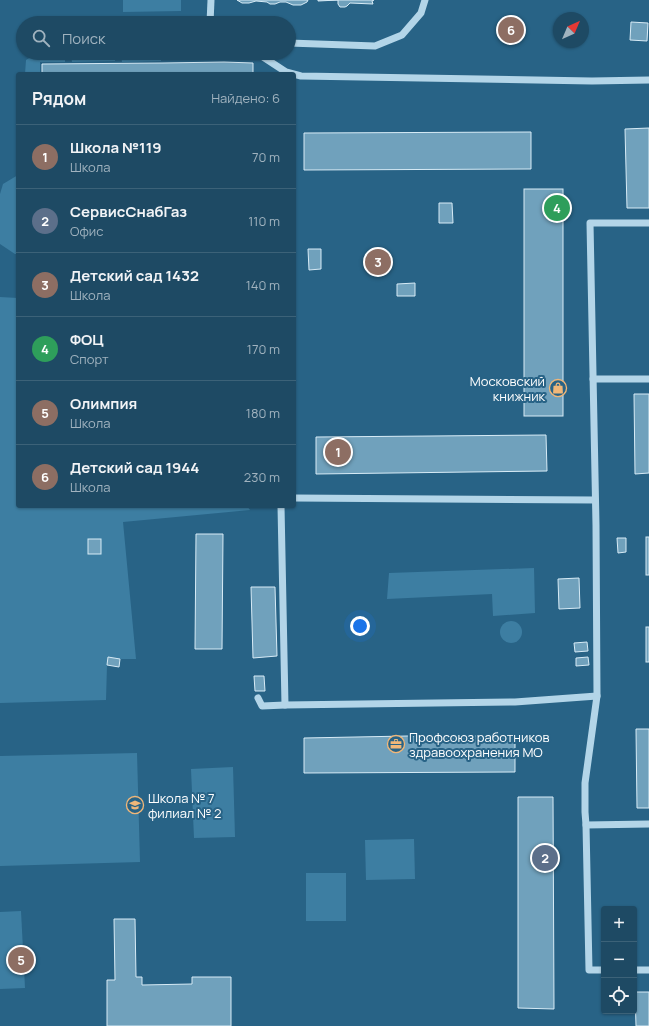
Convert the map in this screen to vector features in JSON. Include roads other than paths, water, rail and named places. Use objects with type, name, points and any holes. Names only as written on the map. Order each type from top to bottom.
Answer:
[{"type":"lane","points":[[210,16],[211,0]]},
{"type":"lane","points":[[296,43],[375,46],[402,35],[422,13],[425,0]]},
{"type":"lane","points":[[268,60],[286,72]]},
{"type":"lane","points":[[296,75],[301,76],[584,81],[649,80]]},
{"type":"lane","points":[[601,970],[589,970],[585,812],[586,783],[597,696],[596,532],[594,500],[590,223],[649,224]]},
{"type":"lane","points":[[593,379],[649,379]]},
{"type":"lane","points":[[296,498],[594,500]]},
{"type":"lane","points":[[281,508],[285,705]]},
{"type":"lane","points":[[258,698],[262,706],[515,702],[597,696]]},
{"type":"lane","points":[[586,825],[649,824]]},
{"type":"lane","points":[[637,970],[649,970]]},
{"type":"place","name":"Детский сад 1944","points":[[511,30]]},
{"type":"place","name":"ФОЦ","points":[[557,208]]},
{"type":"place","name":"Детский сад 1432","points":[[378,262]]},
{"type":"place","name":"Московский книжник","points":[[558,388]]},
{"type":"place","name":"Школа №119","points":[[338,452]]},
{"type":"place","name":"Профсоюз работников здравоохранения МО","points":[[396,744]]},
{"type":"place","name":"Школа № 7 филиал № 2","points":[[135,805]]},
{"type":"place","name":"СервисСнабГаз","points":[[545,858]]},
{"type":"place","name":"Олимпия","points":[[21,960]]}]
